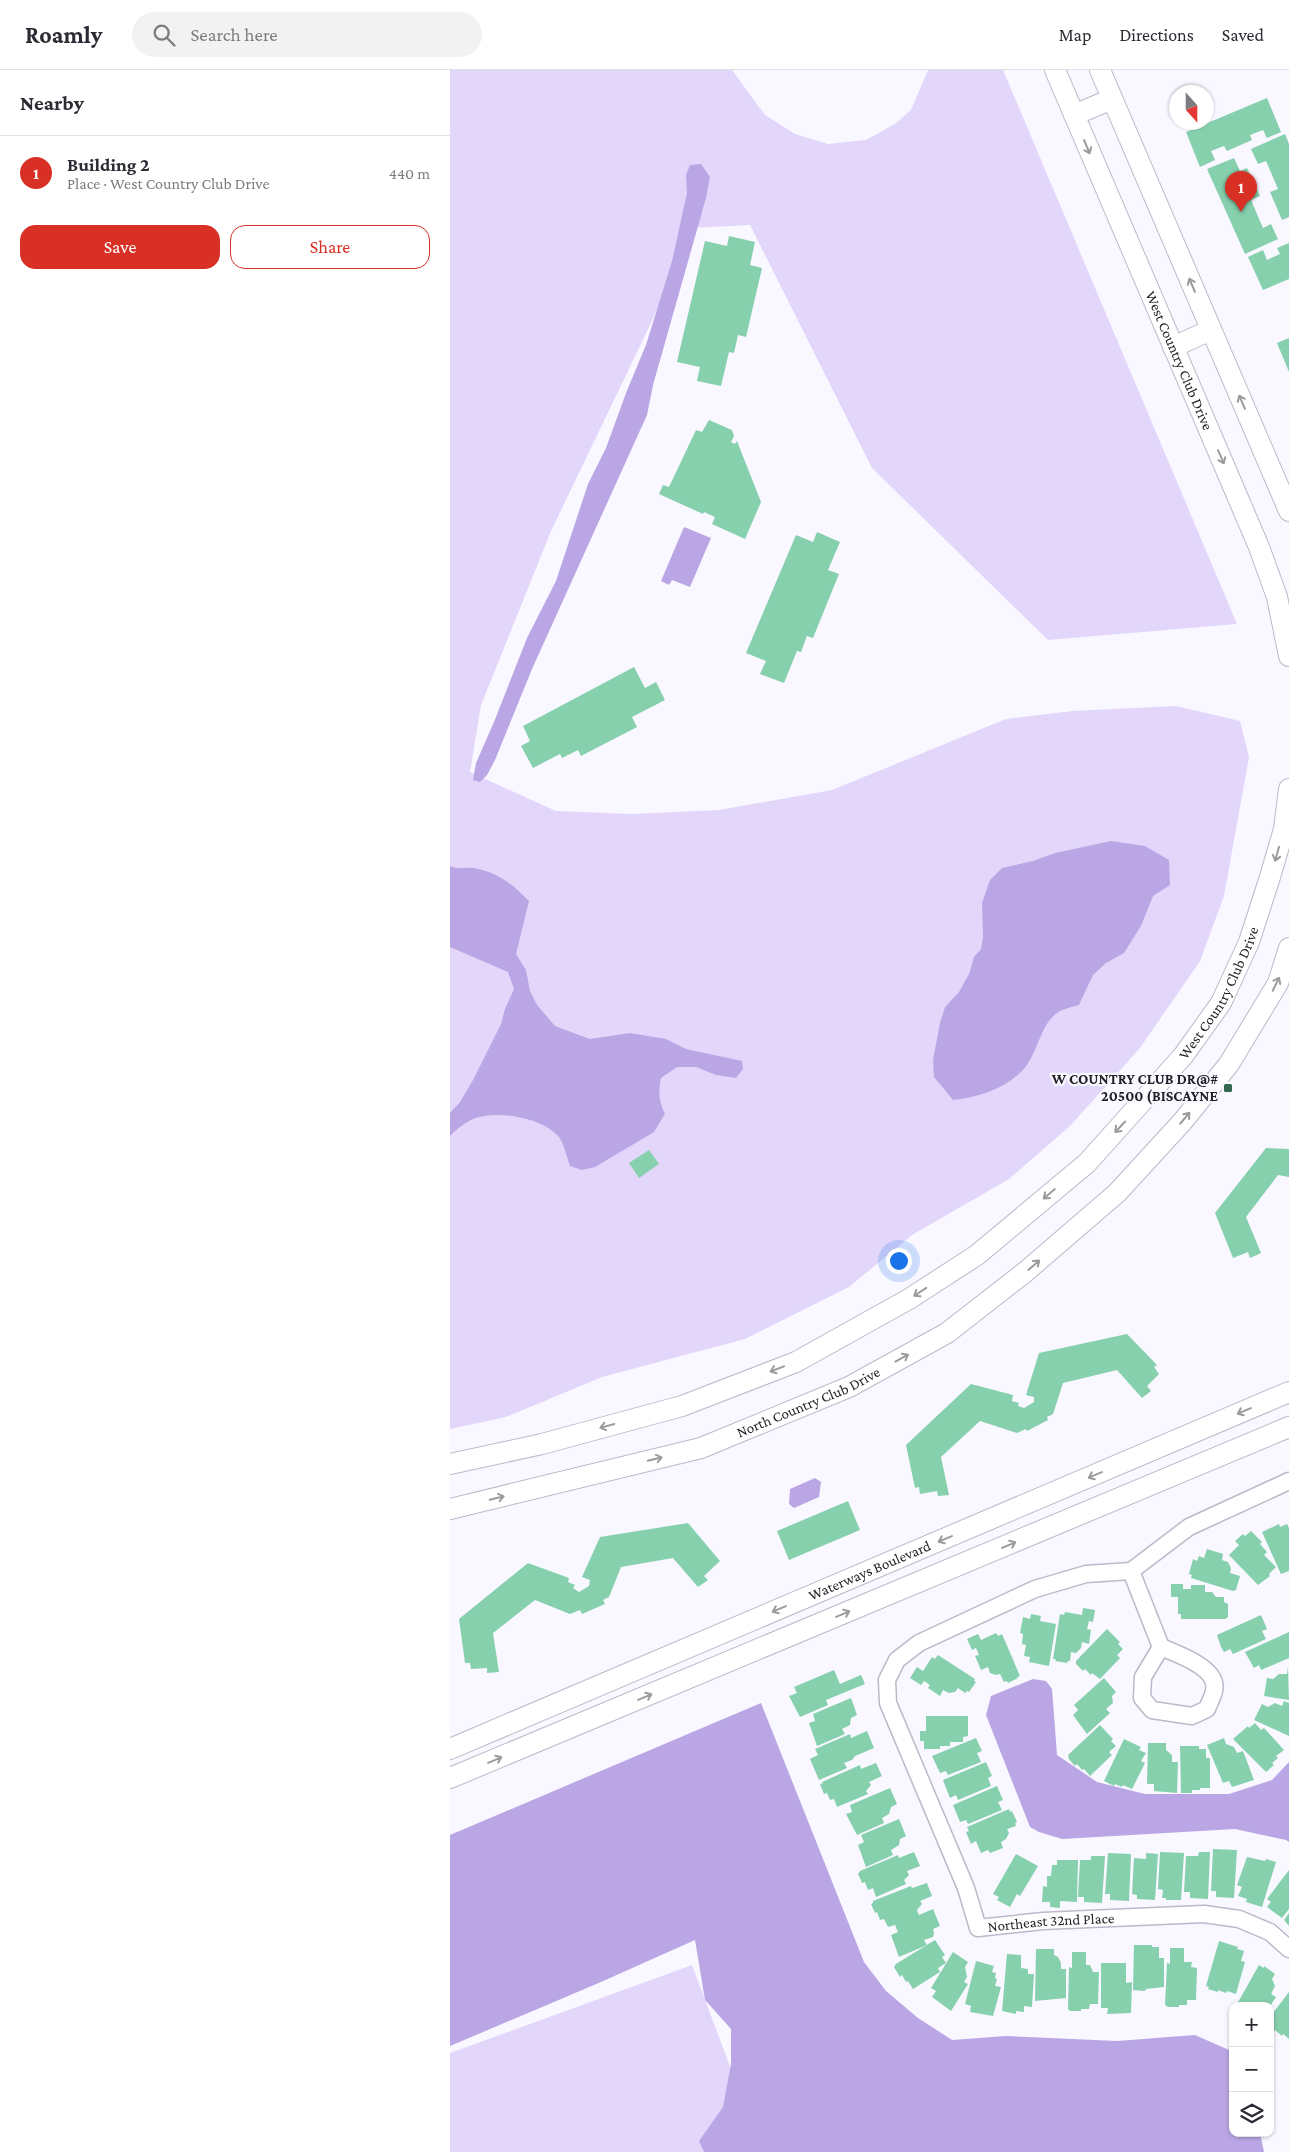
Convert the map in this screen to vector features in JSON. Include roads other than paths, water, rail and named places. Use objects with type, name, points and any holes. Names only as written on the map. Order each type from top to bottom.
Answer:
[{"type":"street","name":"West Country Club Drive","points":[[1055,70],[1260,547],[1277,597],[1289,656]]},
{"type":"street","points":[[1100,70],[1289,511]]},
{"type":"street","points":[[1074,115],[1112,99]]},
{"type":"street","points":[[1173,347],[1211,330]]},
{"type":"street","name":"West Country Club Drive","points":[[450,1464],[542,1444],[682,1406],[796,1362],[909,1299],[977,1254],[1087,1163],[1183,1056],[1221,1003],[1249,942],[1270,877],[1284,829],[1289,789]]},
{"type":"street","name":"North Country Club Drive","points":[[450,1509],[701,1448],[849,1387],[947,1333],[1024,1274],[1117,1193],[1182,1121],[1229,1064],[1278,983],[1289,948]]},
{"type":"street","name":"Waterways Boulevard","points":[[450,1749],[1289,1392]]},
{"type":"street","name":"Waterways Boulevard","points":[[450,1778],[1289,1427]]},
{"type":"street","points":[[1160,1647],[1143,1677],[1142,1698],[1152,1710],[1192,1716],[1207,1709],[1215,1689],[1211,1675],[1196,1663],[1160,1647],[1131,1572],[1188,1527],[1289,1481]]},
{"type":"street","name":"Northeast 32nd Place","points":[[1131,1572],[1086,1574],[1035,1589],[919,1643],[897,1660],[887,1680],[888,1703],[966,1888],[978,1928],[1043,1921],[1204,1914],[1239,1919],[1270,1932],[1289,1949]]},
{"type":"place","name":"Building 2","points":[[1241,212]]},
{"type":"place","name":"W COUNTRY CLUB DR@# 20500 (BISCAYNE","points":[[1228,1088]]}]
